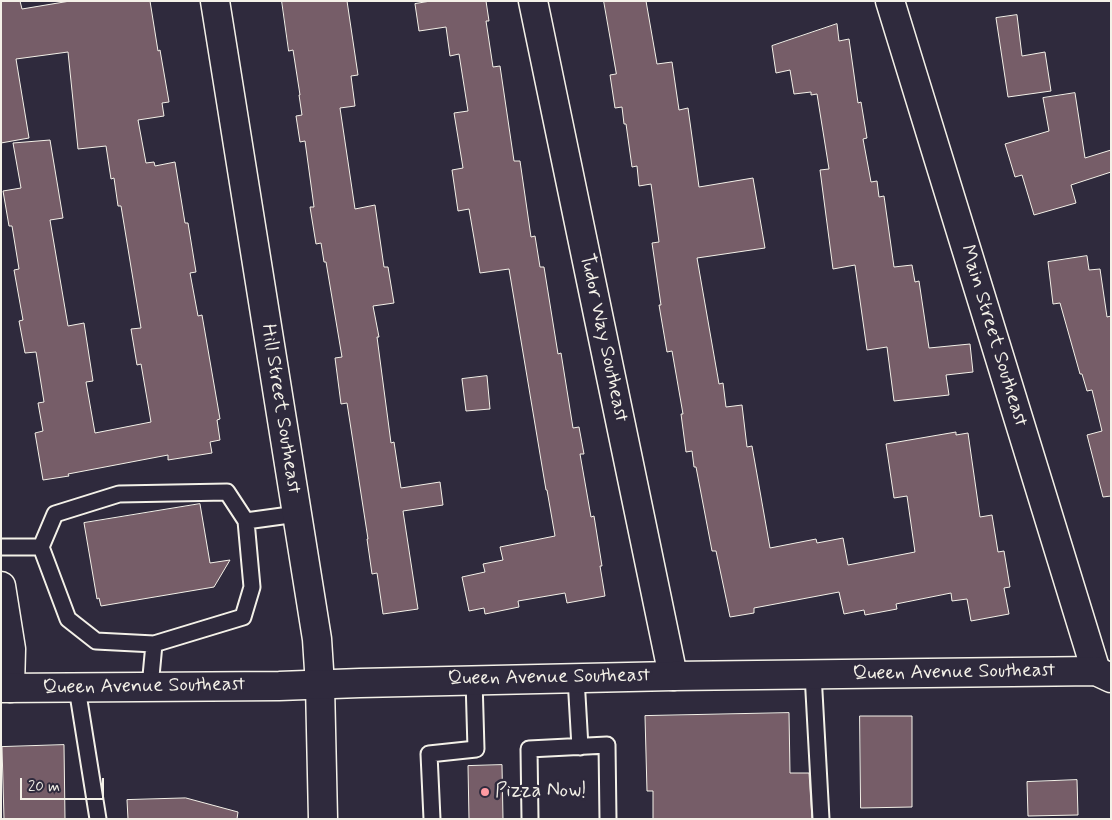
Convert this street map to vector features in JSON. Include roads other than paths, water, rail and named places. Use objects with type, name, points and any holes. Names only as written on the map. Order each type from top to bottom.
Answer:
[{"type":"street","name":"Hill Street Southeast","points":[[215,1],[317,639],[324,819]]},
{"type":"street","name":"Tudor Way Southeast","points":[[533,1],[673,676]]},
{"type":"street","name":"Main Street Southeast","points":[[890,1],[1106,671]]},
{"type":"street","points":[[1,586],[11,649],[6,688]]},
{"type":"street","name":"Queen Avenue Southeast","points":[[6,688],[320,684],[673,676],[1106,671]]},
{"type":"lane","points":[[227,492],[246,521],[252,587],[243,617],[154,644],[96,641],[68,619],[41,547],[55,514],[119,494],[227,492]]},
{"type":"lane","points":[[246,521],[297,514]]},
{"type":"lane","points":[[1,547],[41,547]]},
{"type":"lane","points":[[150,687],[154,644]]},
{"type":"lane","points":[[813,674],[820,819]]},
{"type":"lane","points":[[576,678],[580,747]]},
{"type":"lane","points":[[432,819],[430,754],[476,749],[474,680]]},
{"type":"lane","points":[[77,688],[98,819]]},
{"type":"lane","points":[[530,819],[529,749],[607,745],[608,819]]},
{"type":"place","name":"Pizza Now!","points":[[485,792]]}]
